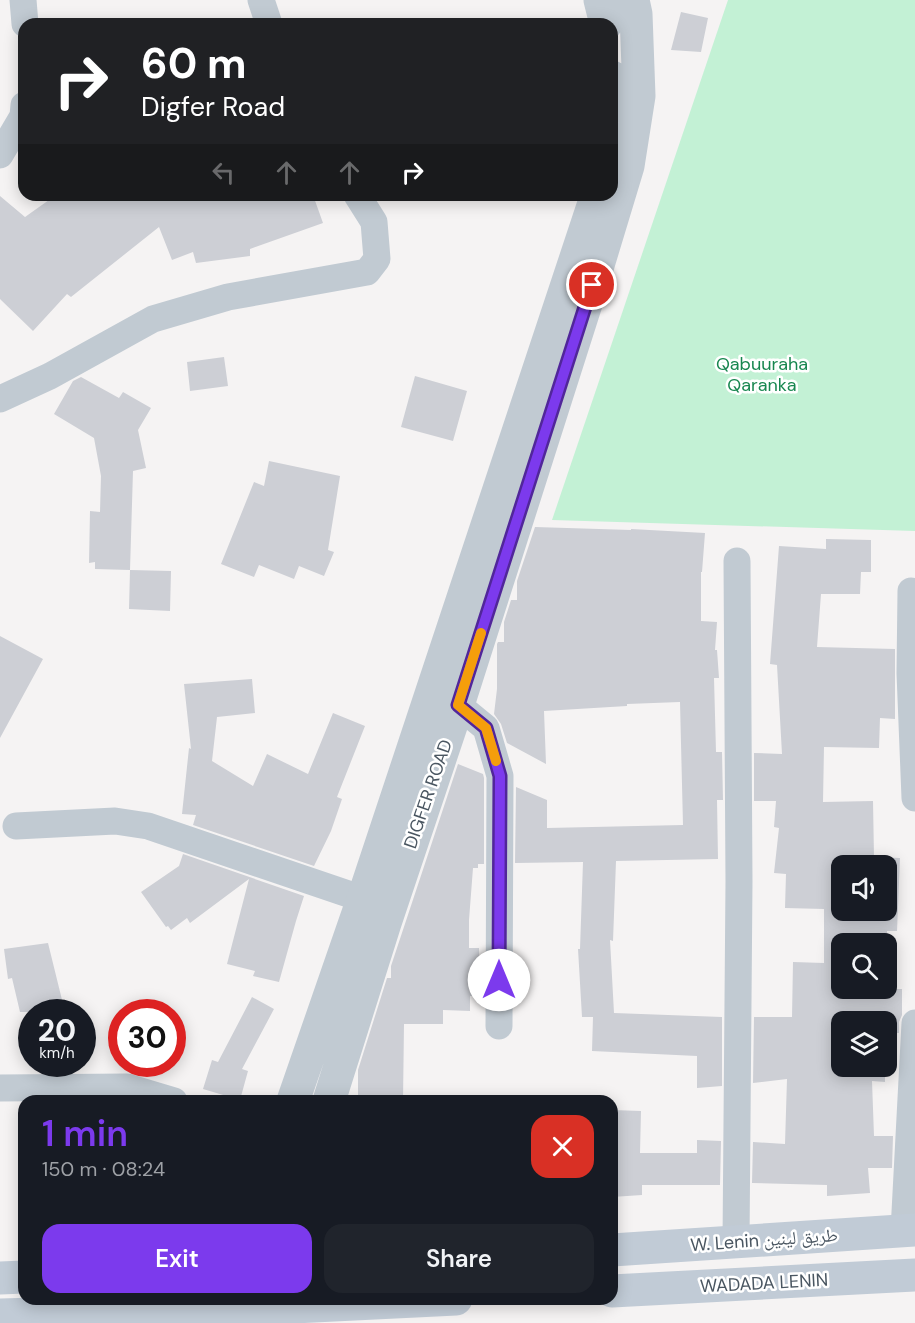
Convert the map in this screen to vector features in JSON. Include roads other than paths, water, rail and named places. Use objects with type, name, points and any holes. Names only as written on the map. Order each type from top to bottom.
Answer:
[{"type":"main road","name":"W. Lenin طريق لينين","points":[[618,1250],[910,1230]]},
{"type":"main road","name":"WADADA LENIN","points":[[618,1291],[915,1275]]},
{"type":"main road","points":[[0,1278],[18,1277]]},
{"type":"main road","points":[[0,1315],[229,1305]]},
{"type":"main road","points":[[259,1305],[294,1310],[368,1305]]},
{"type":"street","points":[[23,0],[24,18]]},
{"type":"street","points":[[261,0],[267,18]]},
{"type":"street","name":"DIGFER ROAD","points":[[600,0],[629,10],[639,96],[628,166],[618,199]]},
{"type":"street","points":[[0,154],[18,124]]},
{"type":"street","points":[[0,399],[50,376],[153,319],[228,297],[367,272],[377,259],[374,222],[361,201]]},
{"type":"street","name":"DIGFER ROAD","points":[[295,1095],[363,899],[595,201]]},
{"type":"street","name":"DIGFER ROAD","points":[[331,1095],[385,923],[458,705],[617,201]]},
{"type":"street","points":[[736,1243],[740,881],[737,561]]},
{"type":"street","points":[[911,591],[910,673],[915,798]]},
{"type":"street","points":[[458,705],[486,728],[500,776],[499,1026]]},
{"type":"street","points":[[16,826],[115,821],[148,826],[363,899]]},
{"type":"street","points":[[910,1230],[915,1023]]},
{"type":"street","points":[[0,1088],[127,1087],[154,1095]]},
{"type":"park label","name":"Qabuuraha Qaranka","points":[[762,374]]}]
